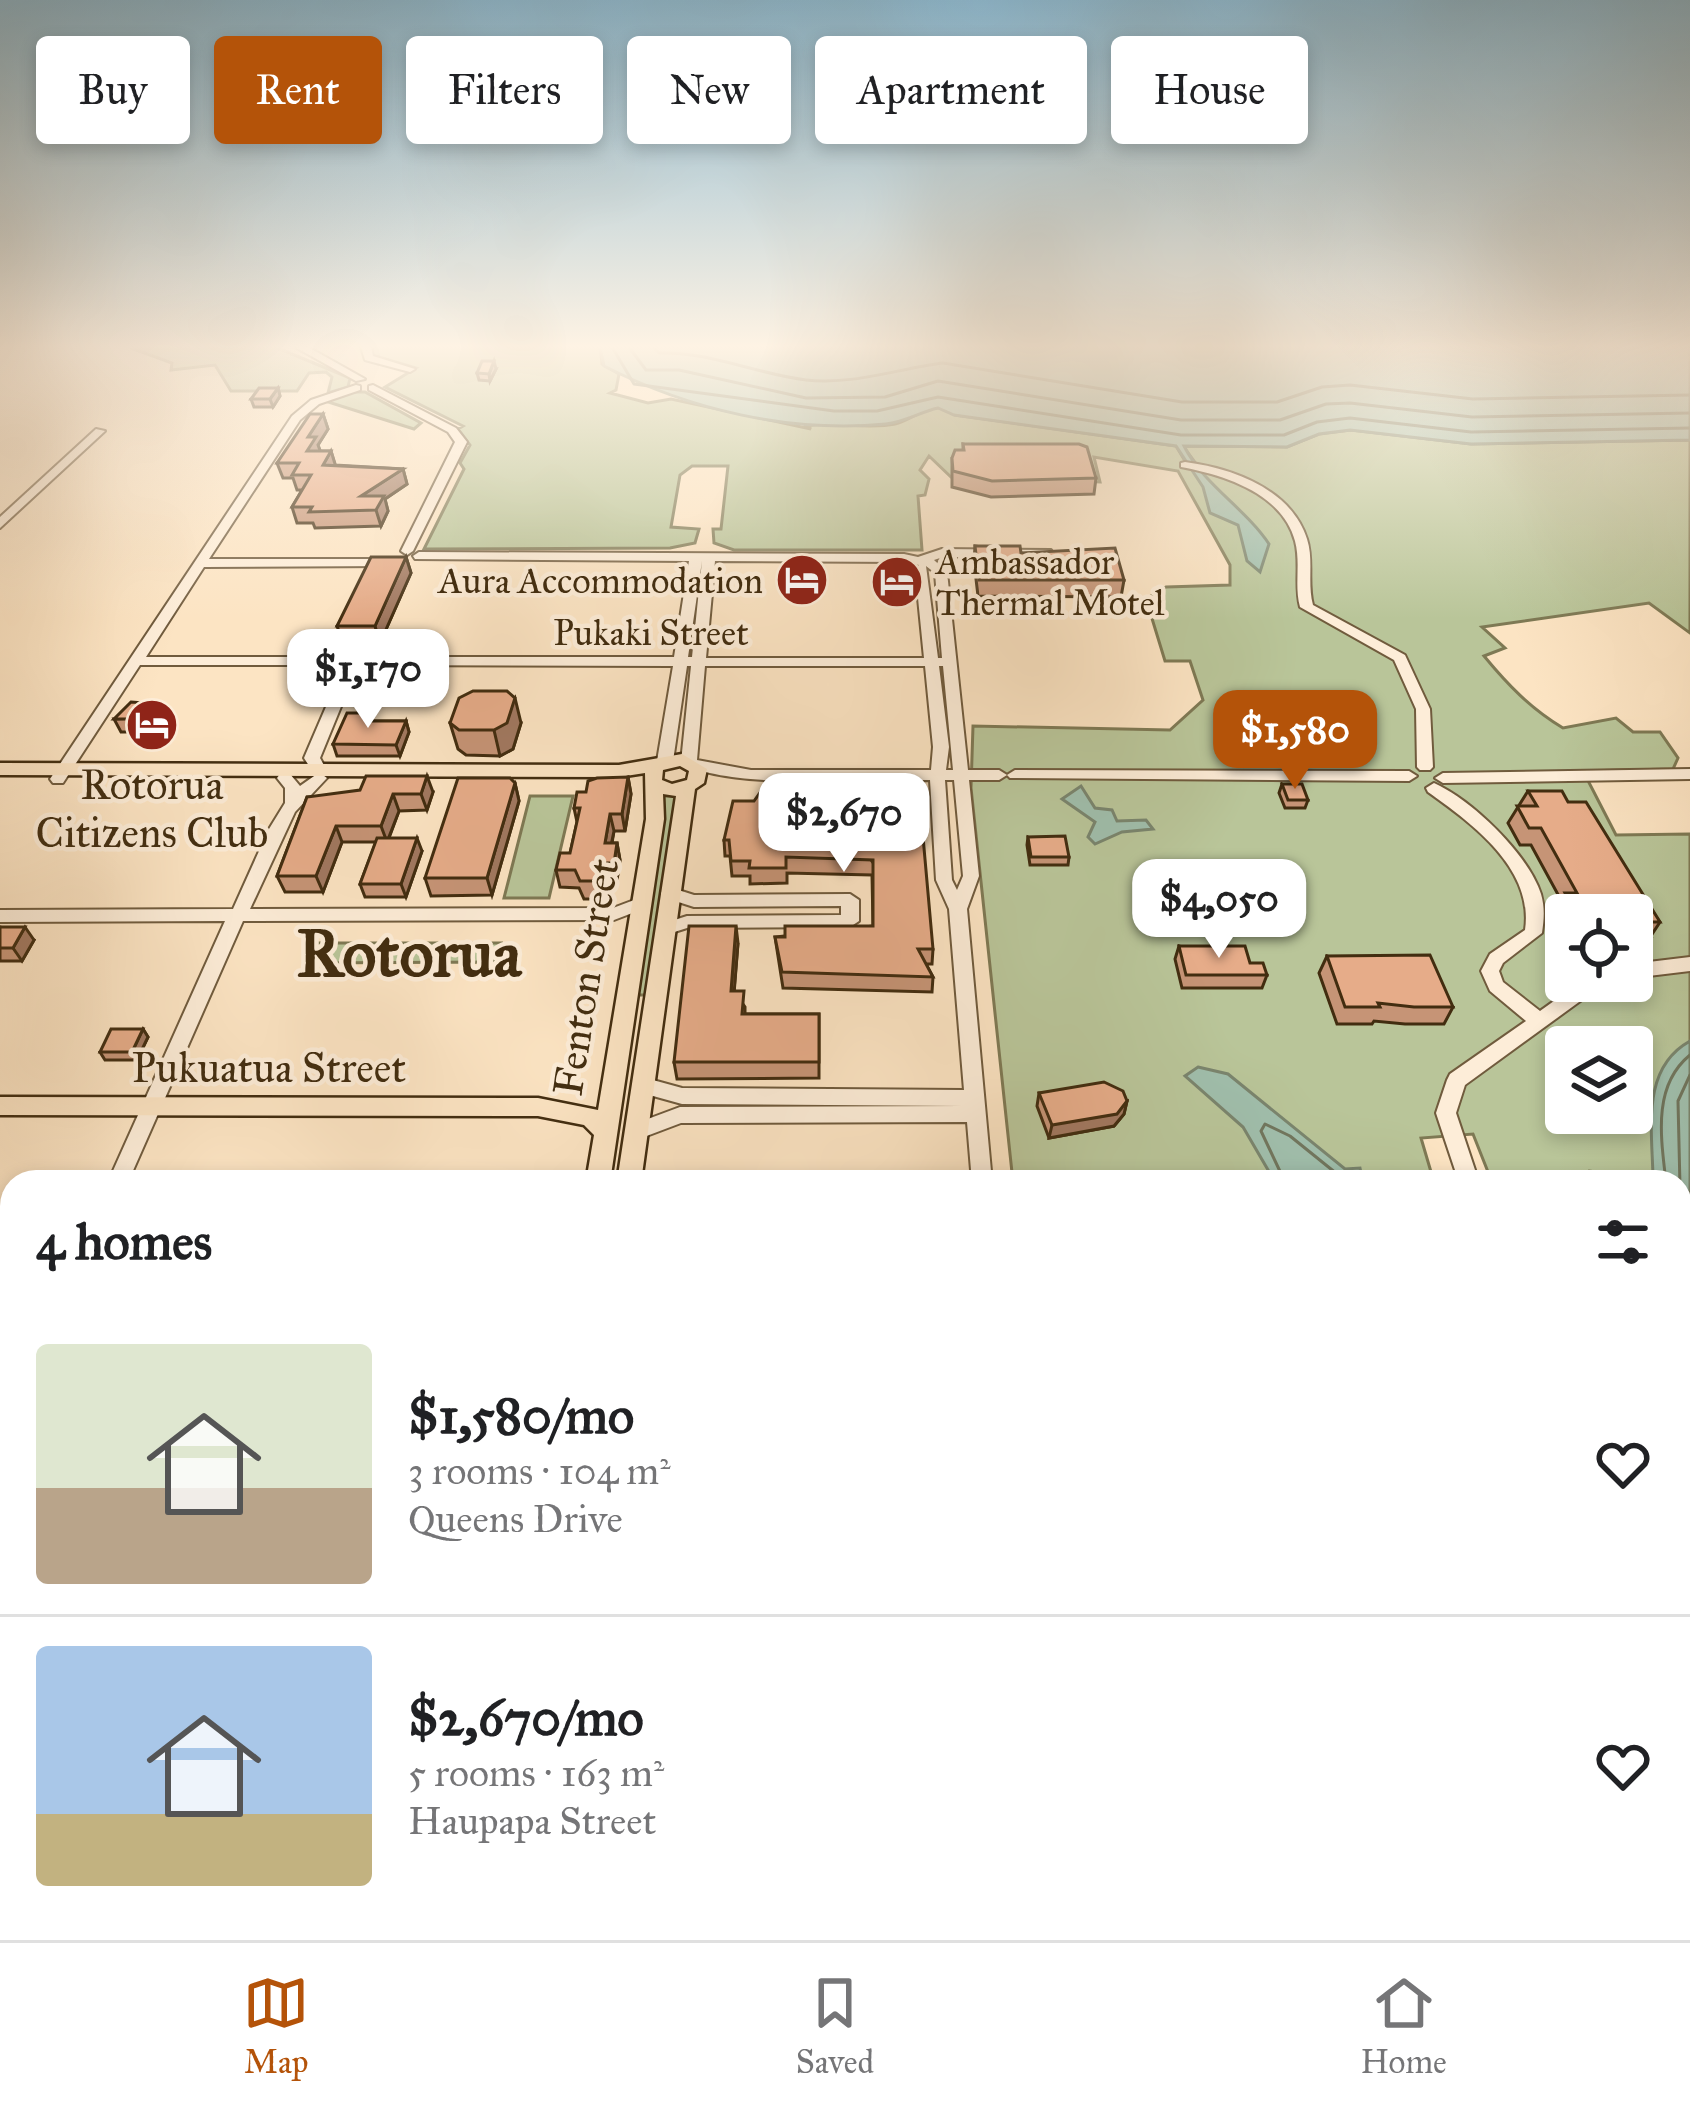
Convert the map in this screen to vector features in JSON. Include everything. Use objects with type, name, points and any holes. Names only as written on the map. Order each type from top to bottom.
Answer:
[{"type":"main road","points":[[0,769],[62,774]]},
{"type":"main road","points":[[0,779],[62,774],[692,773]]},
{"type":"main road","points":[[656,774],[692,773]]},
{"type":"main road","name":"Fenton Street","points":[[602,1170],[665,929],[692,773]]},
{"type":"main road","name":"Fenton Street","points":[[627,1170],[620,1111],[636,943],[656,809],[656,774]]},
{"type":"main road","name":"Pukuatua Street","points":[[0,1106],[620,1111]]},
{"type":"street","points":[[0,524],[93,438]]},
{"type":"street","points":[[62,774],[282,438]]},
{"type":"street","points":[[414,556],[461,442],[458,438]]},
{"type":"street","points":[[1193,465],[1243,478],[1294,526],[1302,542],[1302,595],[1315,615],[1382,644],[1400,658],[1424,709],[1425,767],[1488,829],[1531,893],[1537,911],[1533,934],[1496,959],[1490,971],[1501,991],[1537,1019]]},
{"type":"street","points":[[202,559],[386,560],[414,556],[921,564],[1063,555]]},
{"type":"street","name":"Fenton Street","points":[[656,774],[690,595],[702,561]]},
{"type":"street","name":"Fenton Street","points":[[692,773],[702,561]]},
{"type":"street","points":[[921,564],[932,658],[944,880],[958,908],[981,1170]]},
{"type":"street","points":[[921,564],[941,572],[971,876],[958,908]]},
{"type":"street","name":"Pukaki Street","points":[[138,657],[950,658]]},
{"type":"street","points":[[123,1170],[292,801],[318,773],[312,758],[316,740],[355,657]]},
{"type":"street","points":[[292,801],[287,773],[316,740]]},
{"type":"street","points":[[1409,776],[1413,769],[1425,767]]},
{"type":"street","points":[[692,773],[1409,776],[1439,783],[1690,774]]},
{"type":"street","points":[[665,929],[687,922],[850,921],[850,900],[694,901],[669,893]]},
{"type":"street","points":[[236,920],[614,914],[642,903]]},
{"type":"street","points":[[0,916],[625,926],[636,943]]},
{"type":"street","points":[[1653,968],[1690,964]]},
{"type":"street","points":[[1465,1170],[1448,1122],[1453,1086],[1562,1002]]},
{"type":"street","name":"Pukuatua Street","points":[[620,1111],[682,1096],[975,1106]]},
{"type":"street","name":"Pukuatua Street","points":[[620,1111],[680,1115],[975,1106]]},
{"type":"shaded area","points":[[464,438],[1116,438],[1176,446],[1185,461],[1194,461],[1183,446],[1287,447],[1310,438],[1416,438],[1471,444],[1690,440],[1690,633],[1649,603],[1482,627],[1505,648],[1484,656],[1551,720],[1563,728],[1616,718],[1633,732],[1660,732],[1678,758],[1673,769],[1583,771],[1616,835],[1690,834],[1690,1170],[1487,1170],[1473,1134],[1421,1138],[1430,1170],[1012,1170],[971,788],[973,726],[1170,730],[1203,700],[1190,661],[1165,661],[1146,599],[1166,587],[1230,585],[1230,565],[1178,471],[1094,457],[1100,482],[951,477],[929,456],[920,470],[929,479],[925,495],[918,496],[922,550],[734,550],[714,543],[713,529],[721,529],[728,466],[692,466],[680,475],[671,527],[699,529],[695,543],[670,548],[424,549],[464,469],[460,463],[470,445]]},
{"type":"shaded area","points":[[530,796],[573,796],[549,898],[504,898]]},
{"type":"shaded area","points":[[663,796],[678,796],[646,995],[637,995]]},
{"type":"shaded area","points":[[314,943],[501,943],[491,971],[490,962],[307,963]]},
{"type":"water","points":[[1115,438],[1310,438],[1287,447],[1184,446],[1269,544],[1260,572],[1247,561],[1238,525],[1210,513],[1203,487],[1176,446]]},
{"type":"water","points":[[1415,438],[1690,438],[1471,444]]},
{"type":"water","points":[[1081,786],[1095,808],[1112,810],[1117,821],[1146,820],[1153,829],[1122,832],[1095,844],[1088,837],[1095,822],[1062,799]]},
{"type":"water","points":[[1690,1041],[1690,1170],[1653,1170],[1653,1101],[1663,1067]]},
{"type":"water","points":[[1198,1067],[1228,1074],[1345,1169],[1360,1170],[1268,1170],[1243,1127],[1185,1076]]},
{"type":"building","points":[[294,438],[316,438],[307,451],[331,451],[323,465],[403,469],[361,496],[384,496],[376,510],[309,512],[312,507],[292,507],[311,475],[292,475],[299,463],[277,463]]},
{"type":"building","points":[[963,444],[1079,444],[1087,447],[1096,478],[992,481],[953,471],[952,458],[955,450],[964,450]]},
{"type":"building","points":[[975,546],[1020,546],[1021,553],[1115,548],[1124,580],[979,580]]},
{"type":"building","points":[[371,557],[406,557],[375,626],[337,626]]},
{"type":"building","points":[[473,691],[507,691],[515,698],[507,723],[494,730],[459,730],[450,723],[459,698]]},
{"type":"building","points":[[131,702],[158,704],[148,719],[114,719]]},
{"type":"building","points":[[347,713],[371,713],[368,721],[406,721],[396,745],[333,744]]},
{"type":"building","points":[[366,776],[427,776],[421,794],[393,794],[381,826],[336,826],[316,876],[277,876],[307,797],[360,790]]},
{"type":"building","points":[[628,777],[622,814],[610,814],[605,843],[617,843],[614,863],[605,863],[599,881],[580,881],[575,870],[556,870],[560,853],[570,853],[580,808],[574,808],[577,792],[586,792],[588,781],[597,778]]},
{"type":"building","points":[[458,778],[510,778],[515,783],[487,878],[425,878]]},
{"type":"building","points":[[792,779],[818,785],[830,801],[920,803],[933,949],[918,949],[933,977],[782,972],[775,937],[785,937],[785,926],[873,926],[873,860],[786,857],[786,868],[749,868],[750,861],[731,861],[729,840],[724,840],[733,801],[754,801],[764,787]]},
{"type":"building","points":[[1282,784],[1302,784],[1308,800],[1288,800]]},
{"type":"building","points":[[1528,791],[1562,791],[1568,802],[1586,802],[1643,894],[1566,894],[1577,893],[1541,828],[1529,828],[1517,806],[1537,806]]},
{"type":"building","points":[[1065,836],[1069,857],[1031,857],[1028,837]]},
{"type":"building","points":[[377,838],[417,838],[401,884],[360,884]]},
{"type":"building","points":[[689,926],[736,926],[731,991],[744,991],[742,1014],[819,1014],[819,1062],[674,1062]]},
{"type":"building","points":[[0,927],[25,927],[13,948],[0,948]]},
{"type":"building","points":[[1179,946],[1245,946],[1250,963],[1263,963],[1267,975],[1186,975]]},
{"type":"building","points":[[1430,955],[1453,1007],[1378,1003],[1380,1007],[1345,1007],[1327,956]]},
{"type":"building","points":[[111,1029],[143,1029],[132,1052],[100,1052]]},
{"type":"building","points":[[1104,1082],[1123,1091],[1127,1101],[1117,1114],[1052,1125],[1039,1093]]},
{"type":"place","name":"Aura Accommodation","points":[[802,580]]},
{"type":"place","name":"Ambassador Thermal Motel","points":[[897,582]]},
{"type":"place","name":"Rotorua Citizens Club","points":[[152,725]]},
{"type":"district","name":"Rotorua","points":[[409,953]]}]
